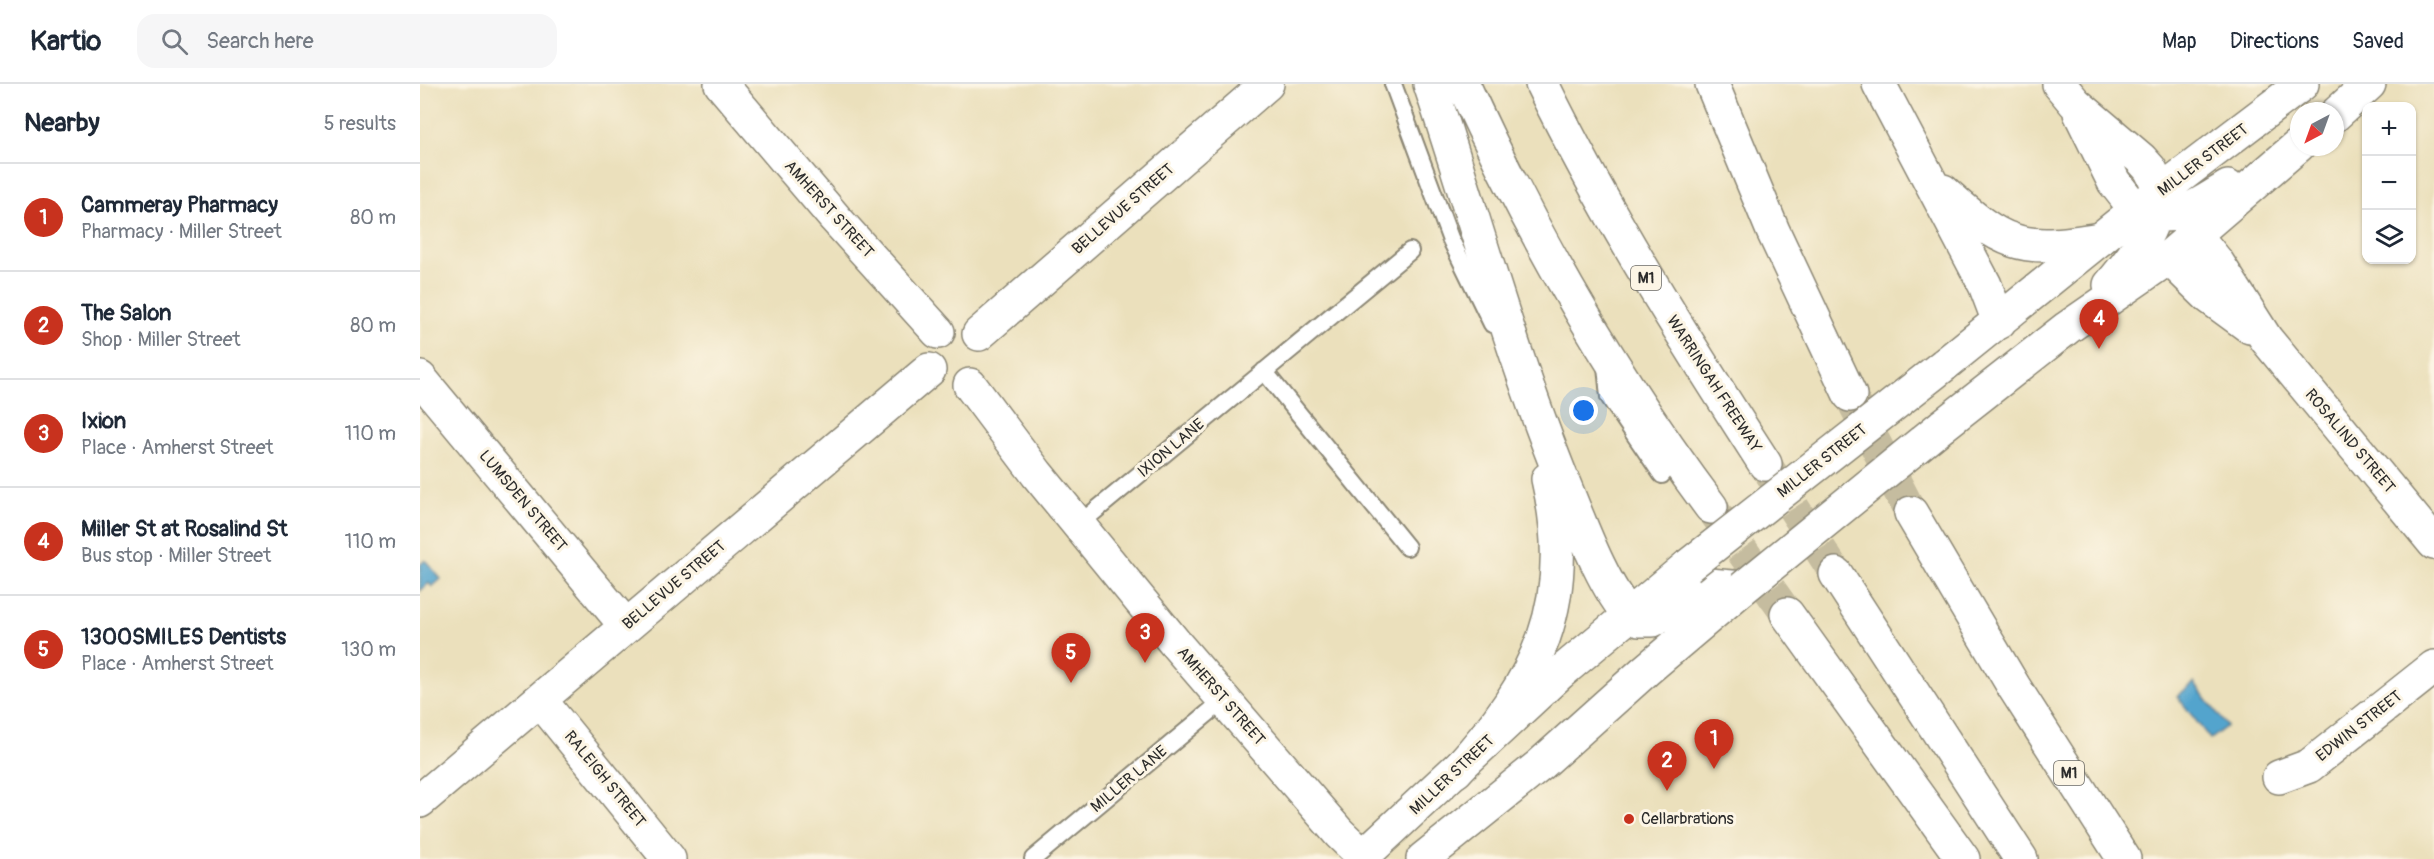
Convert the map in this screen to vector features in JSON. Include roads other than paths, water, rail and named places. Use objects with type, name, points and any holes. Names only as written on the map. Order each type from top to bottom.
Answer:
[{"type":"main road","name":"AMHERST STREET","points":[[721,84],[938,332]]},
{"type":"main road","name":"BELLEVUE STREET","points":[[979,334],[1267,84]]},
{"type":"main road","points":[[1430,84],[1528,394],[1592,549],[1629,614]]},
{"type":"main road","points":[[1463,84],[1559,276],[1656,433],[1711,507]]},
{"type":"main road","name":"WARRINGAH FREEWAY","points":[[1542,84],[1584,168],[1644,273],[1765,464]]},
{"type":"main road","points":[[1712,84],[1773,231],[1850,395]]},
{"type":"main road","points":[[1879,84],[1985,285],[1999,321],[2000,337],[1994,365],[1972,401]]},
{"type":"main road","name":"MILLER STREET","points":[[1423,859],[1540,765],[1645,670],[1715,587],[1944,365],[2100,239],[2150,206],[2302,84]]},
{"type":"main road","points":[[2344,107],[2369,84]]},
{"type":"main road","points":[[2067,94],[2114,182],[2150,206],[2184,212],[2239,181],[2274,166]]},
{"type":"main road","name":"MILLER STREET","points":[[1363,858],[1560,673],[1629,614],[1715,587],[2168,256],[2290,153]]},
{"type":"main road","points":[[1931,180],[1970,215],[2007,240],[2045,245],[2100,239]]},
{"type":"main road","points":[[2086,315],[2134,256],[2150,206]]},
{"type":"main road","name":"ROSALIND STREET","points":[[2195,235],[2217,262],[2266,339],[2434,543]]},
{"type":"main road","name":"ROSALIND STREET","points":[[2168,256],[2209,297],[2266,339]]},
{"type":"main road","points":[[956,325],[971,328],[979,334],[988,348],[989,359],[983,375],[970,385],[954,388],[944,385],[929,370],[927,349],[938,332],[956,325]]},
{"type":"main road","name":"BELLEVUE STREET","points":[[420,801],[929,370]]},
{"type":"main road","name":"LUMSDEN STREET","points":[[420,378],[626,626]]},
{"type":"main road","name":"AMHERST STREET","points":[[970,385],[1078,525],[1175,644],[1226,699],[1339,833],[1363,858]]},
{"type":"main road","points":[[1456,771],[1502,714],[1535,661],[1556,596],[1555,521],[1528,394]]},
{"type":"main road","name":"M1","points":[[1911,513],[2014,687],[2124,859]]},
{"type":"main road","points":[[1836,574],[2021,859]]},
{"type":"main road","points":[[1787,614],[1963,859]]},
{"type":"main road","name":"EDWIN STREET","points":[[2279,777],[2309,766],[2434,667]]},
{"type":"main road","name":"RALEIGH STREET","points":[[540,700],[669,859]]},
{"type":"lane","points":[[1393,84],[1450,238],[1528,394]]},
{"type":"lane","name":"IXION LANE","points":[[1078,525],[1410,251]]},
{"type":"lane","points":[[1605,350],[1609,397],[1662,475]]},
{"type":"lane","points":[[1264,371],[1407,547]]},
{"type":"lane","name":"MILLER LANE","points":[[1033,859],[1226,699]]},
{"type":"water","points":[[425,560],[441,579],[432,587],[429,583],[420,591],[420,565]]},
{"type":"water","points":[[2194,683],[2227,726],[2210,739],[2177,696]]},
{"type":"tunnel","points":[[1850,395],[1911,513]]},
{"type":"tunnel","points":[[1767,467],[1836,574]]},
{"type":"tunnel","points":[[1713,510],[1787,614]]},
{"type":"place","name":"Miller St at Rosalind St","points":[[2099,349]]},
{"type":"place","name":"Ixion","points":[[1145,663]]},
{"type":"place","name":"1300SMILES Dentists","points":[[1071,683]]},
{"type":"place","name":"Cammeray Pharmacy","points":[[1714,769]]},
{"type":"place","name":"The Salon","points":[[1667,791]]},
{"type":"place","name":"Cellarbrations","points":[[1629,819]]}]
